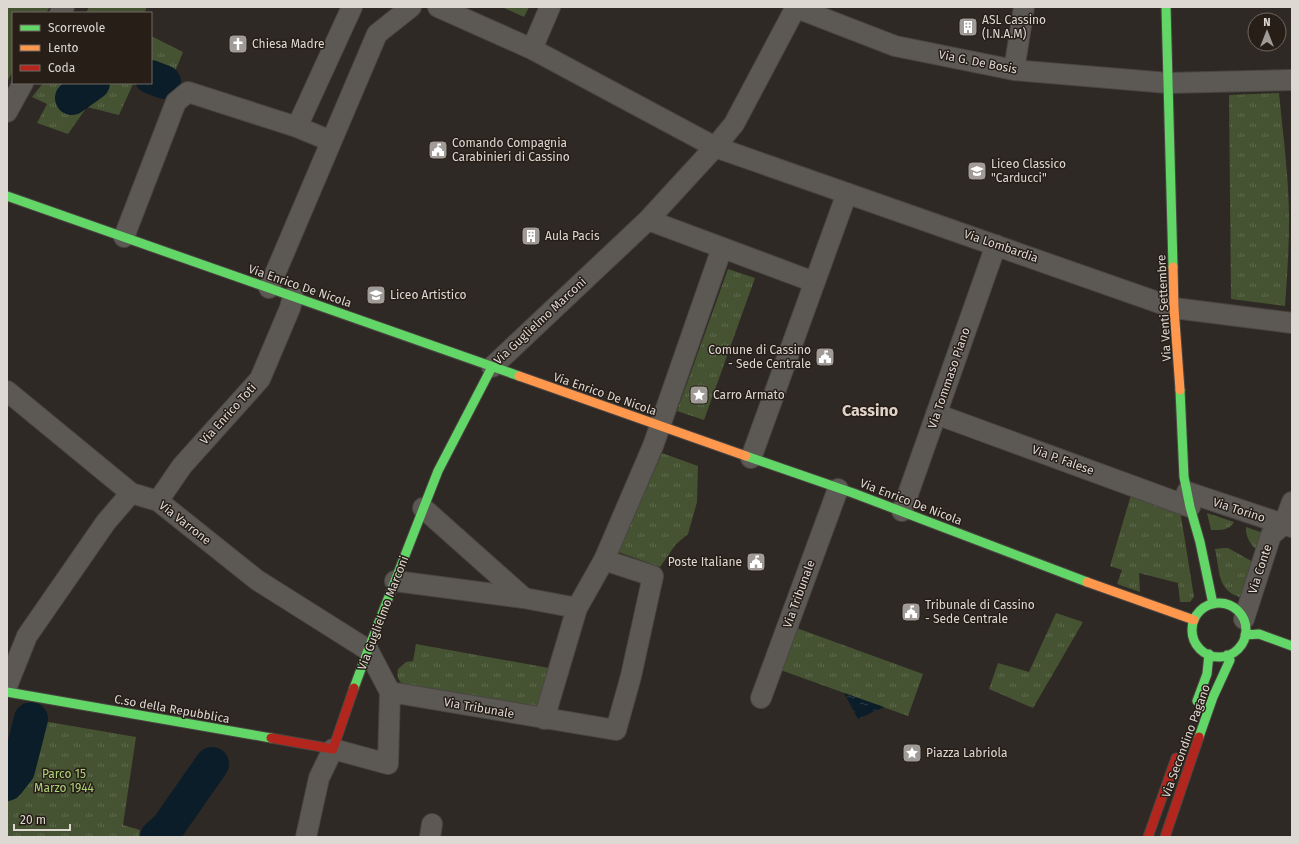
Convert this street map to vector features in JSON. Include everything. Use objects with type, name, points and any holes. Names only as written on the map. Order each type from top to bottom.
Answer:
[{"type":"street","points":[[297,127],[352,7]]},
{"type":"street","points":[[268,288],[377,34],[411,7]]},
{"type":"street","name":"Via Lombardia","points":[[438,7],[532,50],[715,147],[1174,308],[1292,323]]},
{"type":"street","points":[[532,50],[550,7]]},
{"type":"street","name":"Via G. De Bosis","points":[[795,7],[895,46],[1014,70],[1168,83],[1292,80]]},
{"type":"street","name":"Via Guglielmo Marconi","points":[[332,749],[368,650],[438,471],[492,367],[648,220],[715,147],[734,124],[795,7]]},
{"type":"street","points":[[1014,70],[1024,7]]},
{"type":"street","name":"Via Venti Settembre","points":[[1166,7],[1174,308],[1180,382],[1184,477],[1213,604]]},
{"type":"street","points":[[7,112],[22,84]]},
{"type":"street","points":[[124,237],[176,102],[188,92],[297,127],[331,141]]},
{"type":"street","points":[[751,458],[847,193]]},
{"type":"street","name":"Via Enrico De Nicola","points":[[7,196],[902,511],[1106,589],[1194,620]]},
{"type":"street","points":[[648,220],[814,282]]},
{"type":"street","name":"Via Tommaso Piano","points":[[902,511],[996,245]]},
{"type":"street","points":[[544,719],[577,608],[604,560],[653,446],[722,248]]},
{"type":"street","name":"Via Enrico Toti","points":[[158,501],[182,466],[260,379],[290,308],[293,297]]},
{"type":"street","name":"Via Varrone","points":[[7,391],[131,493],[158,501],[257,580],[368,650]]},
{"type":"street","name":"Via P. Falese","points":[[936,414],[1188,499]]},
{"type":"street","name":"Via Tribunale","points":[[760,698],[838,489]]},
{"type":"street","points":[[7,686],[27,636],[106,522],[131,493]]},
{"type":"street","name":"Via Torino","points":[[1188,499],[1288,526]]},
{"type":"street","name":"Via Conte","points":[[1245,627],[1271,535],[1288,526],[1292,502]]},
{"type":"street","points":[[424,508],[524,598]]},
{"type":"street","name":"Via Tribunale","points":[[390,692],[616,730],[631,676],[653,576],[604,560]]},
{"type":"street","points":[[395,581],[524,598],[577,608]]},
{"type":"street","points":[[1245,627],[1242,644],[1236,650],[1227,655],[1218,656],[1209,654],[1202,650],[1195,640],[1192,628],[1194,620],[1201,610],[1213,604],[1228,604],[1235,608],[1245,627],[1259,634],[1292,646]]},
{"type":"street","points":[[306,837],[319,778],[332,749],[388,764],[390,692],[368,650]]},
{"type":"street","name":"Via Secondino Pagano","points":[[1194,710],[1207,674],[1209,654]]},
{"type":"street","name":"Via Secondino Pagano","points":[[1165,837],[1213,697],[1230,660],[1227,655]]},
{"type":"street","name":"C.so della Repubblica","points":[[7,692],[332,749]]},
{"type":"street","name":"Via Secondino Pagano","points":[[1148,837],[1178,753]]},
{"type":"green space","points":[[7,7],[50,7],[47,12],[12,12],[12,73],[7,82]]},
{"type":"green space","points":[[89,7],[147,7],[144,12],[86,12]]},
{"type":"green space","points":[[502,7],[529,7],[524,17]]},
{"type":"green space","points":[[152,36],[183,52],[165,96],[133,84],[152,84]]},
{"type":"green space","points":[[42,84],[133,84],[119,115],[87,107],[68,134],[37,123],[47,104],[32,97]]},
{"type":"green space","points":[[1279,93],[1286,157],[1289,205],[1289,243],[1285,306],[1231,299],[1229,95]]},
{"type":"green space","points":[[728,269],[755,278],[704,420],[677,411]]},
{"type":"green space","points":[[662,453],[698,466],[697,502],[688,534],[676,544],[660,567],[618,552]]},
{"type":"green space","points":[[1131,495],[1180,510],[1194,597],[1190,602],[1180,602],[1178,583],[1139,573],[1140,592],[1117,584],[1122,570],[1110,566]]},
{"type":"green space","points":[[1207,513],[1234,522],[1230,527],[1221,530],[1211,530]]},
{"type":"green space","points":[[1246,527],[1263,533],[1258,551],[1253,546],[1246,534]]},
{"type":"green space","points":[[1228,548],[1255,563],[1243,598],[1228,591],[1221,580],[1215,549]]},
{"type":"green space","points":[[1056,613],[1083,622],[1033,708],[989,689],[998,663],[1029,672]]},
{"type":"green space","points":[[791,626],[923,674],[908,716],[775,668]]},
{"type":"green space","points":[[416,644],[549,668],[543,709],[403,684],[398,677],[398,669],[406,662],[413,661]]},
{"type":"green space","name":"Parco 15 Marzo 1944","points":[[31,719],[136,737],[123,825],[140,830],[139,837],[7,837],[7,761]]},
{"type":"water","points":[[844,693],[884,707],[858,719]]},
{"type":"waterway","points":[[152,77],[164,82]]},
{"type":"waterway","points":[[72,98],[92,84]]},
{"type":"waterway","points":[[7,784],[18,770],[31,719]]},
{"type":"waterway","points":[[157,837],[168,827],[212,764]]},
{"type":"traffic: fast","points":[[1166,7],[1173,267]]},
{"type":"traffic: fast","points":[[7,196],[519,376]]},
{"type":"traffic: fast","points":[[354,688],[438,471],[492,367]]},
{"type":"traffic: fast","points":[[1180,390],[1184,477],[1213,604]]},
{"type":"traffic: fast","points":[[746,456],[853,493],[1087,582]]},
{"type":"traffic: fast","points":[[1219,603],[1234,608],[1238,611],[1241,615],[1246,630],[1241,645],[1238,649],[1234,652],[1219,657],[1204,652],[1200,649],[1197,645],[1192,630],[1197,615],[1200,611],[1204,608],[1219,603]]},
{"type":"traffic: fast","points":[[1245,635],[1259,634],[1292,646]]},
{"type":"traffic: fast","points":[[1197,701],[1207,674],[1209,654]]},
{"type":"traffic: fast","points":[[1199,737],[1213,697],[1230,660],[1227,655]]},
{"type":"traffic: fast","points":[[7,692],[271,738]]},
{"type":"traffic: slow","points":[[1173,267],[1174,308],[1180,390]]},
{"type":"traffic: slow","points":[[519,376],[746,456]]},
{"type":"traffic: slow","points":[[1087,582],[1194,620]]},
{"type":"traffic: jam","points":[[271,738],[333,749],[354,688]]},
{"type":"traffic: jam","points":[[1165,837],[1199,737]]},
{"type":"traffic: jam","points":[[1148,837],[1176,758]]},
{"type":"place","name":"ASL Cassino (I.N.A.M)","points":[[968,27]]},
{"type":"place","name":"Chiesa Madre","points":[[238,44]]},
{"type":"place","name":"Comando Compagnia Carabinieri di Cassino","points":[[438,150]]},
{"type":"place","name":"Liceo Classico \"Carducci\"","points":[[977,171]]},
{"type":"place","name":"Aula Pacis","points":[[531,236]]},
{"type":"place","name":"Liceo Artistico","points":[[376,295]]},
{"type":"place","name":"Comune di Cassino - Sede Centrale","points":[[825,357]]},
{"type":"place","name":"Carro Armato","points":[[699,395]]},
{"type":"place","name":"Poste Italiane","points":[[756,562]]},
{"type":"place","name":"Tribunale di Cassino - Sede Centrale","points":[[911,612]]},
{"type":"place","name":"Piazza Labriola","points":[[912,753]]},
{"type":"district","name":"Cassino","points":[[870,410]]}]
